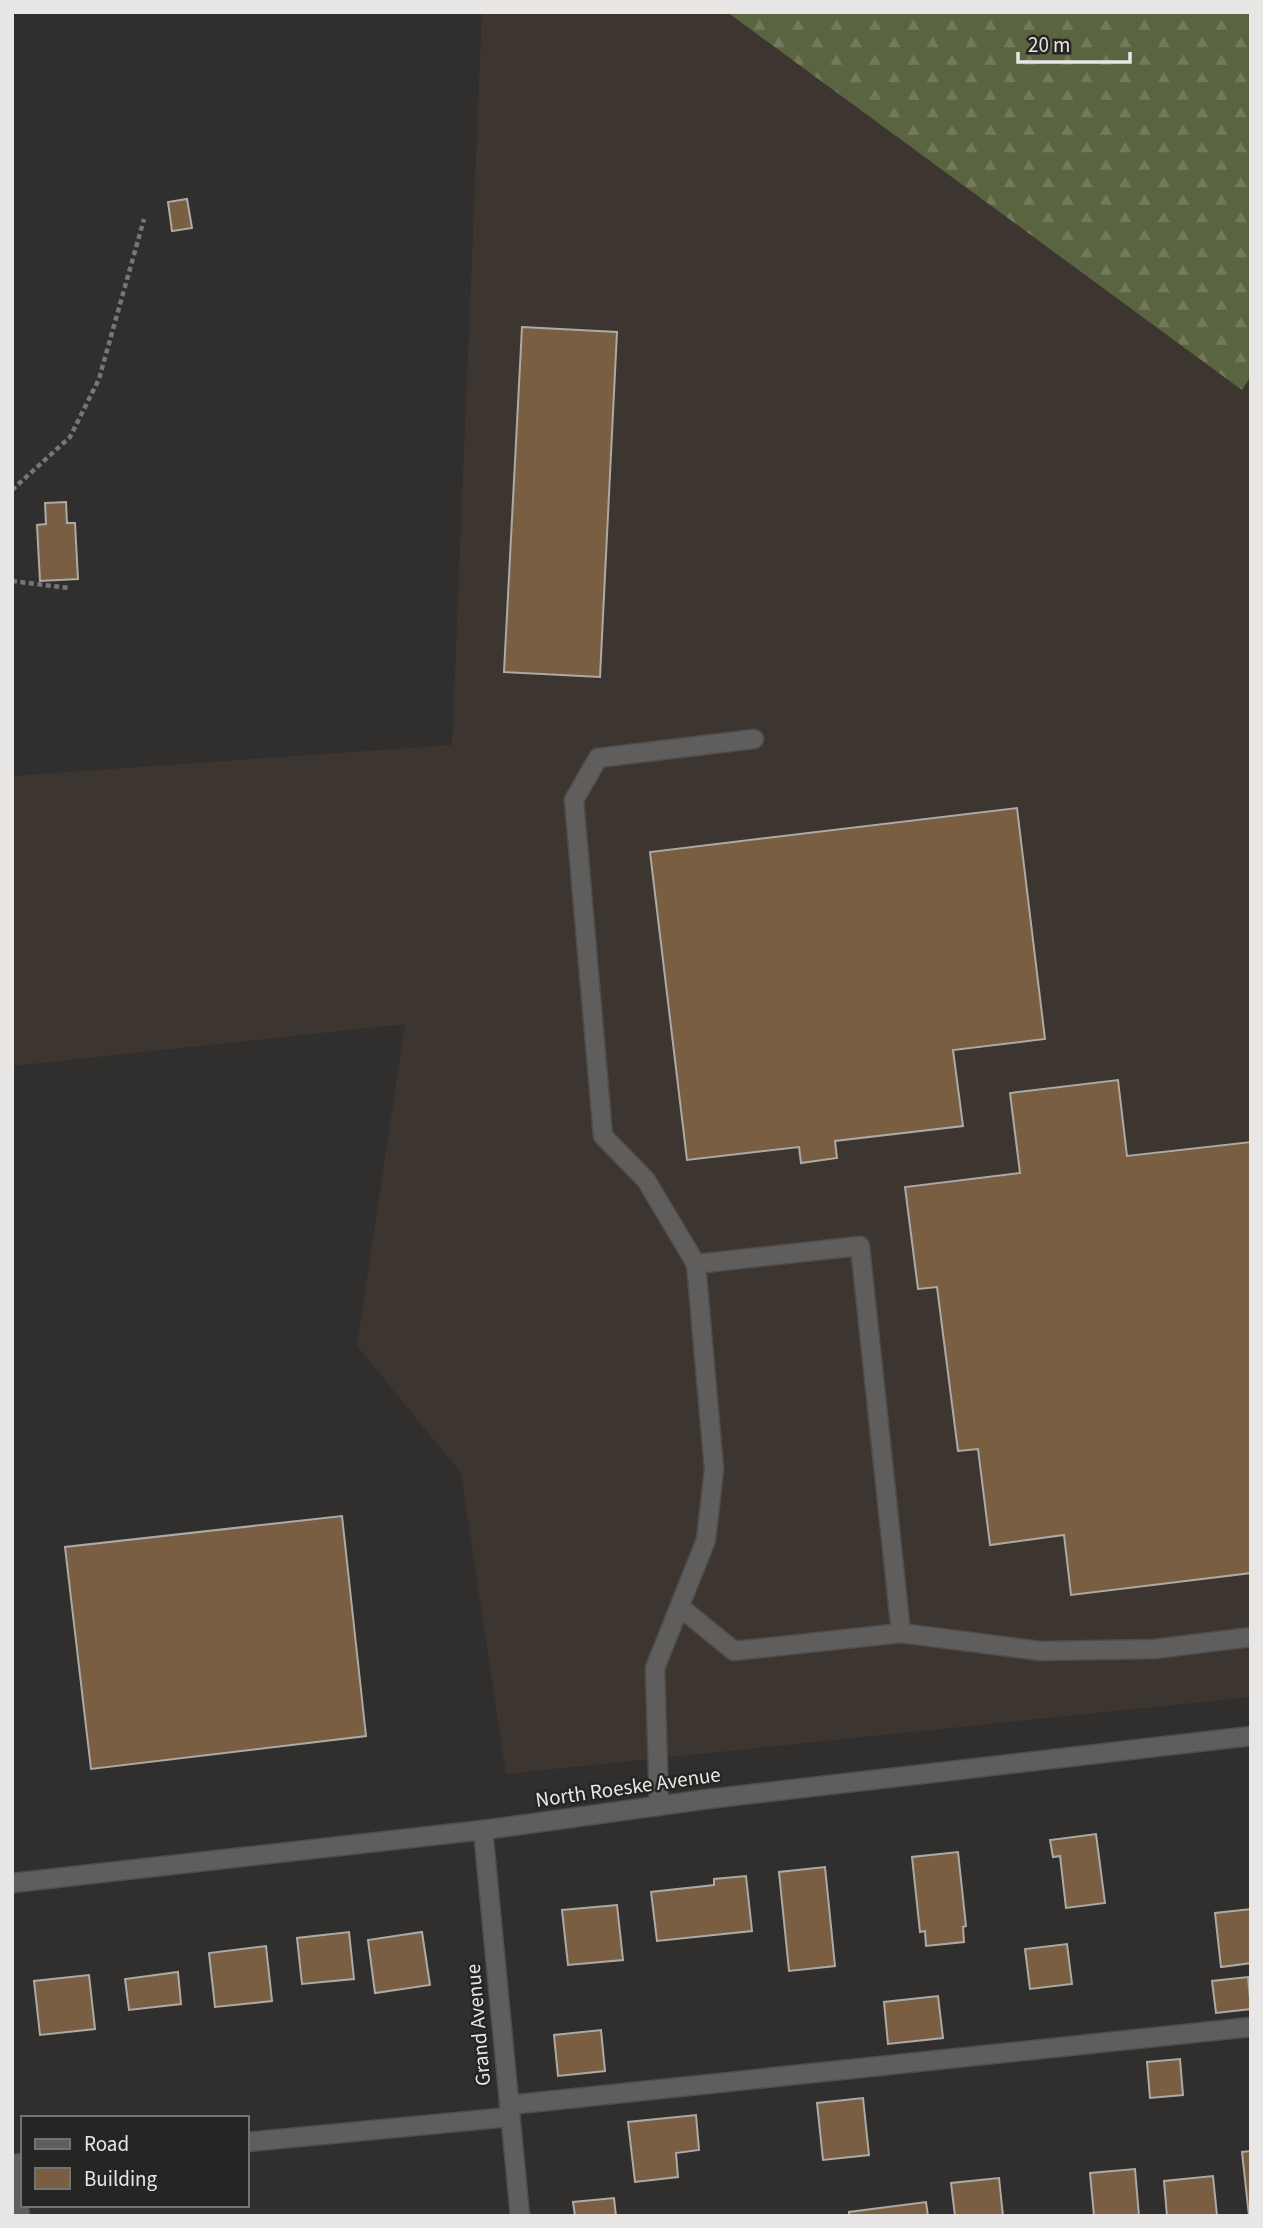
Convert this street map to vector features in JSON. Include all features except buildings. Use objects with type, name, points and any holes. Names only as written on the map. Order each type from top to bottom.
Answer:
[{"type":"street","points":[[659,1805],[656,1668],[706,1541],[715,1469],[696,1264],[646,1180],[603,1136],[574,800],[598,758],[754,739]]},
{"type":"street","points":[[696,1264],[860,1246],[901,1633]]},
{"type":"street","points":[[680,1607],[734,1651],[901,1633],[1040,1651],[1153,1649],[1251,1637]]},
{"type":"street","name":"North Roeske Avenue","points":[[12,1883],[483,1830],[659,1805],[1251,1736]]},
{"type":"street","name":"Grand Avenue","points":[[483,1830],[520,2216]]},
{"type":"street","points":[[248,2142],[1251,2026]]},
{"type":"street","points":[[20,2216],[14,2164],[21,2163]]},
{"type":"path","points":[[12,490],[70,438],[99,379],[144,219]]},
{"type":"path","points":[[12,581],[69,588]]},
{"type":"shaded area","points":[[482,12],[727,12],[1242,389],[1251,376],[1251,1697],[506,1774],[461,1473],[357,1346],[405,1024],[12,1066],[12,776],[452,745]]},
{"type":"green space","points":[[727,12],[1251,12],[1251,376],[1242,390]]}]
